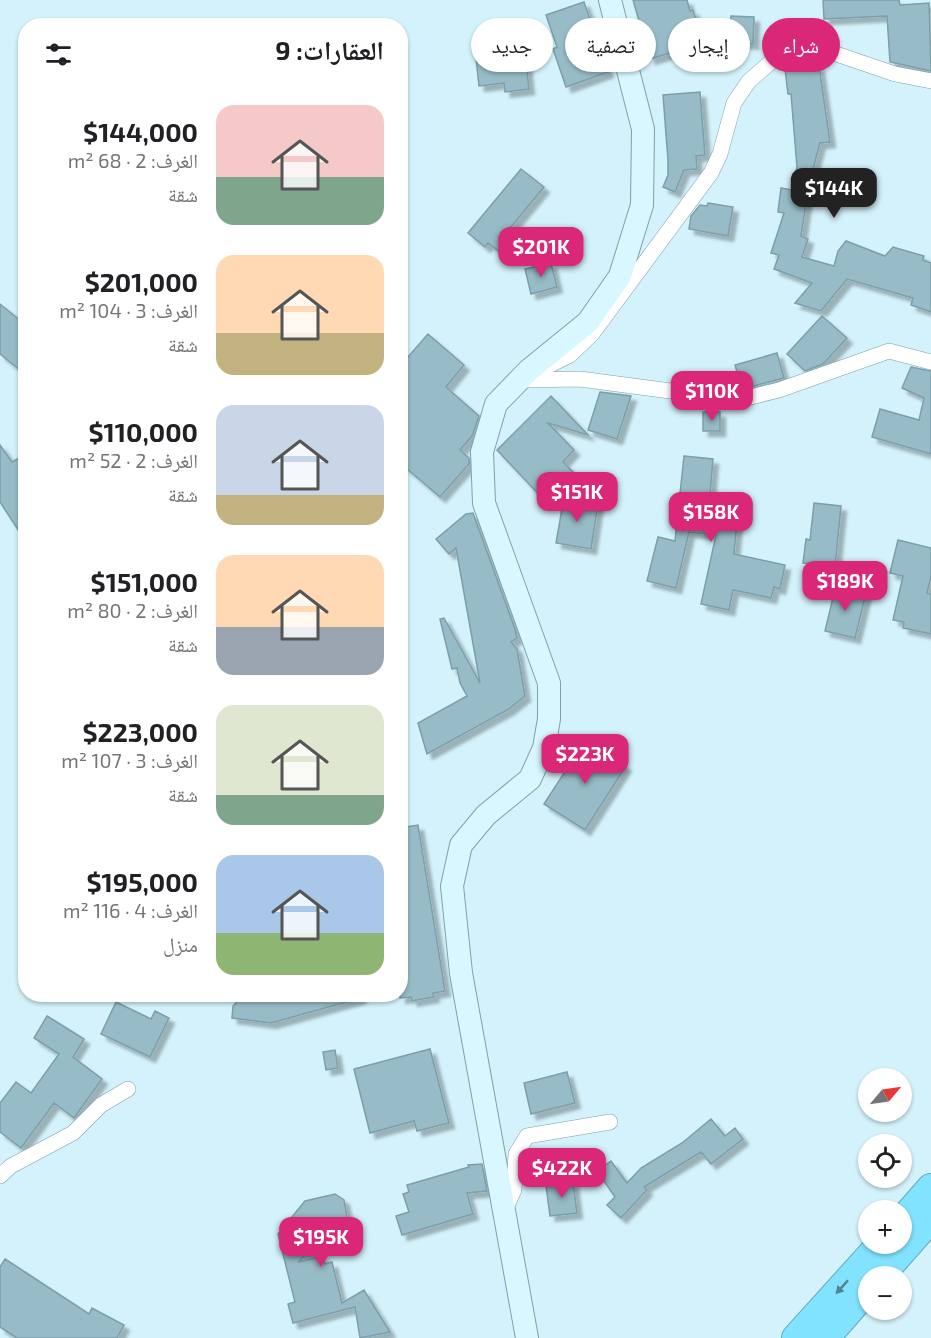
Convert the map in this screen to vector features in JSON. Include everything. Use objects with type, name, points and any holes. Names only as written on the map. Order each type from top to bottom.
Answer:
[{"type":"highway","points":[[912,1210],[931,1188]]},
{"type":"highway","points":[[889,1266],[931,1218]]},
{"type":"highway","points":[[796,1338],[872,1254]]},
{"type":"highway","points":[[825,1338],[858,1300]]},
{"type":"main road","points":[[527,1338],[461,973],[452,886],[460,845],[486,815],[530,779],[544,748],[549,719],[549,683],[484,503],[482,452],[496,404],[520,380],[588,322],[620,276],[642,206],[643,129],[610,0]]},
{"type":"street","points":[[520,380],[570,355],[592,334],[679,213],[711,173],[734,103],[749,81],[786,49],[807,44],[895,74],[931,81]]},
{"type":"street","points":[[520,380],[580,379],[738,400],[779,390],[889,351],[931,362]]},
{"type":"street","points":[[0,1176],[11,1167],[73,1132],[101,1105],[128,1089]]},
{"type":"street","points":[[504,1212],[514,1190],[516,1154],[527,1136],[610,1122]]},
{"type":"building","points":[[633,0],[687,0],[690,11],[693,10],[695,18],[668,18],[668,54],[656,57],[656,18],[638,18]]},
{"type":"building","points":[[823,0],[899,0],[900,5],[929,3],[931,71],[890,62],[887,16],[824,18]]},
{"type":"building","points":[[584,2],[589,18],[565,18],[565,72],[608,72],[566,87],[553,49],[557,47],[553,35],[553,18],[547,18],[546,15]]},
{"type":"building","points":[[731,16],[754,17],[753,44],[750,44],[750,18],[731,18]]},
{"type":"building","points":[[478,72],[527,72],[529,89],[505,92],[504,83],[479,86]]},
{"type":"building","points":[[785,72],[820,72],[830,142],[820,143],[809,184],[801,236],[808,239],[802,257],[834,266],[838,251],[846,241],[885,256],[893,247],[924,256],[923,260],[931,263],[931,312],[911,305],[913,298],[847,279],[821,311],[795,303],[812,283],[774,269],[779,255],[771,253],[784,213],[778,212],[781,188],[792,190],[797,167],[791,94],[788,94]]},
{"type":"building","points":[[700,92],[705,155],[696,156],[697,169],[684,170],[675,192],[663,187],[668,175],[668,160],[663,95]]},
{"type":"building","points":[[521,169],[544,187],[511,227],[525,239],[509,259],[488,243],[485,247],[468,233]]},
{"type":"building","points":[[708,203],[733,207],[728,236],[689,229],[691,216],[700,205],[707,206]]},
{"type":"building","points":[[551,263],[557,287],[531,294],[525,269]]},
{"type":"building","points":[[0,304],[18,319],[18,369],[0,354]]},
{"type":"building","points":[[822,316],[847,338],[823,364],[805,371],[787,354]]},
{"type":"building","points":[[428,334],[464,365],[446,387],[479,416],[472,436],[460,450],[469,458],[469,464],[440,497],[408,470],[408,357]]},
{"type":"building","points":[[777,353],[784,378],[742,389],[735,365]]},
{"type":"building","points":[[911,367],[931,371],[931,454],[872,437],[880,409],[919,420],[924,398],[902,388]]},
{"type":"building","points":[[600,392],[631,396],[617,439],[588,430]]},
{"type":"building","points":[[551,396],[588,435],[548,423],[574,450],[563,462],[573,472],[544,500],[497,450]]},
{"type":"building","points":[[703,412],[720,412],[720,431],[703,431]]},
{"type":"building","points":[[0,445],[12,462],[18,459],[18,530],[0,502]]},
{"type":"building","points":[[684,456],[713,459],[710,494],[728,496],[727,509],[738,510],[734,554],[785,565],[780,589],[774,587],[771,598],[733,590],[729,610],[701,604],[716,535],[689,532],[676,588],[647,581],[658,537],[675,541]]},
{"type":"building","points":[[564,497],[598,503],[591,549],[556,543]]},
{"type":"building","points":[[814,503],[841,506],[835,566],[803,563],[806,539],[810,540]]},
{"type":"building","points":[[473,513],[515,629],[517,638],[511,642],[517,649],[525,696],[509,709],[427,754],[418,723],[467,696],[460,683],[457,668],[452,669],[440,619],[444,618],[480,683],[456,548],[449,554],[436,539],[466,514]]},
{"type":"building","points":[[898,540],[931,548],[931,576],[927,593],[931,594],[931,634],[903,628],[904,622],[893,620],[903,576],[890,573]]},
{"type":"building","points":[[836,585],[866,593],[855,638],[825,631]]},
{"type":"building","points":[[586,739],[626,766],[585,830],[544,804]]},
{"type":"building","points":[[418,825],[445,991],[433,993],[434,997],[412,1001],[411,997],[408,997],[408,827]]},
{"type":"building","points":[[116,1002],[151,1019],[155,1011],[169,1018],[150,1057],[101,1034]]},
{"type":"building","points":[[237,1002],[347,1002],[271,1023],[232,1018],[233,1006]]},
{"type":"building","points":[[47,1016],[84,1039],[73,1057],[102,1079],[74,1118],[54,1103],[21,1148],[0,1132],[0,1103],[16,1082],[31,1093],[59,1054],[34,1038]]},
{"type":"building","points":[[430,1049],[449,1123],[417,1131],[414,1121],[370,1133],[354,1069]]},
{"type":"building","points":[[335,1050],[338,1068],[326,1070],[323,1052]]},
{"type":"building","points":[[567,1072],[575,1103],[531,1114],[524,1083]]},
{"type":"building","points":[[711,1119],[725,1136],[735,1128],[743,1139],[711,1164],[701,1152],[644,1187],[647,1190],[621,1218],[607,1205],[615,1197],[597,1171],[611,1161],[627,1183],[641,1168],[682,1143]]},
{"type":"building","points":[[482,1164],[487,1191],[467,1193],[473,1214],[402,1235],[396,1216],[409,1212],[403,1194],[409,1192],[407,1185],[469,1167],[468,1165]]},
{"type":"building","points":[[573,1182],[577,1213],[550,1216],[546,1186]]},
{"type":"building","points":[[335,1194],[344,1200],[347,1217],[343,1222],[330,1225],[299,1262],[323,1256],[325,1264],[332,1262],[342,1303],[364,1290],[390,1332],[360,1338],[355,1307],[293,1323],[288,1304],[295,1302],[278,1234],[305,1201]]},
{"type":"building","points":[[5,1259],[89,1314],[92,1308],[124,1325],[117,1338],[17,1338],[0,1327],[0,1267]]}]
